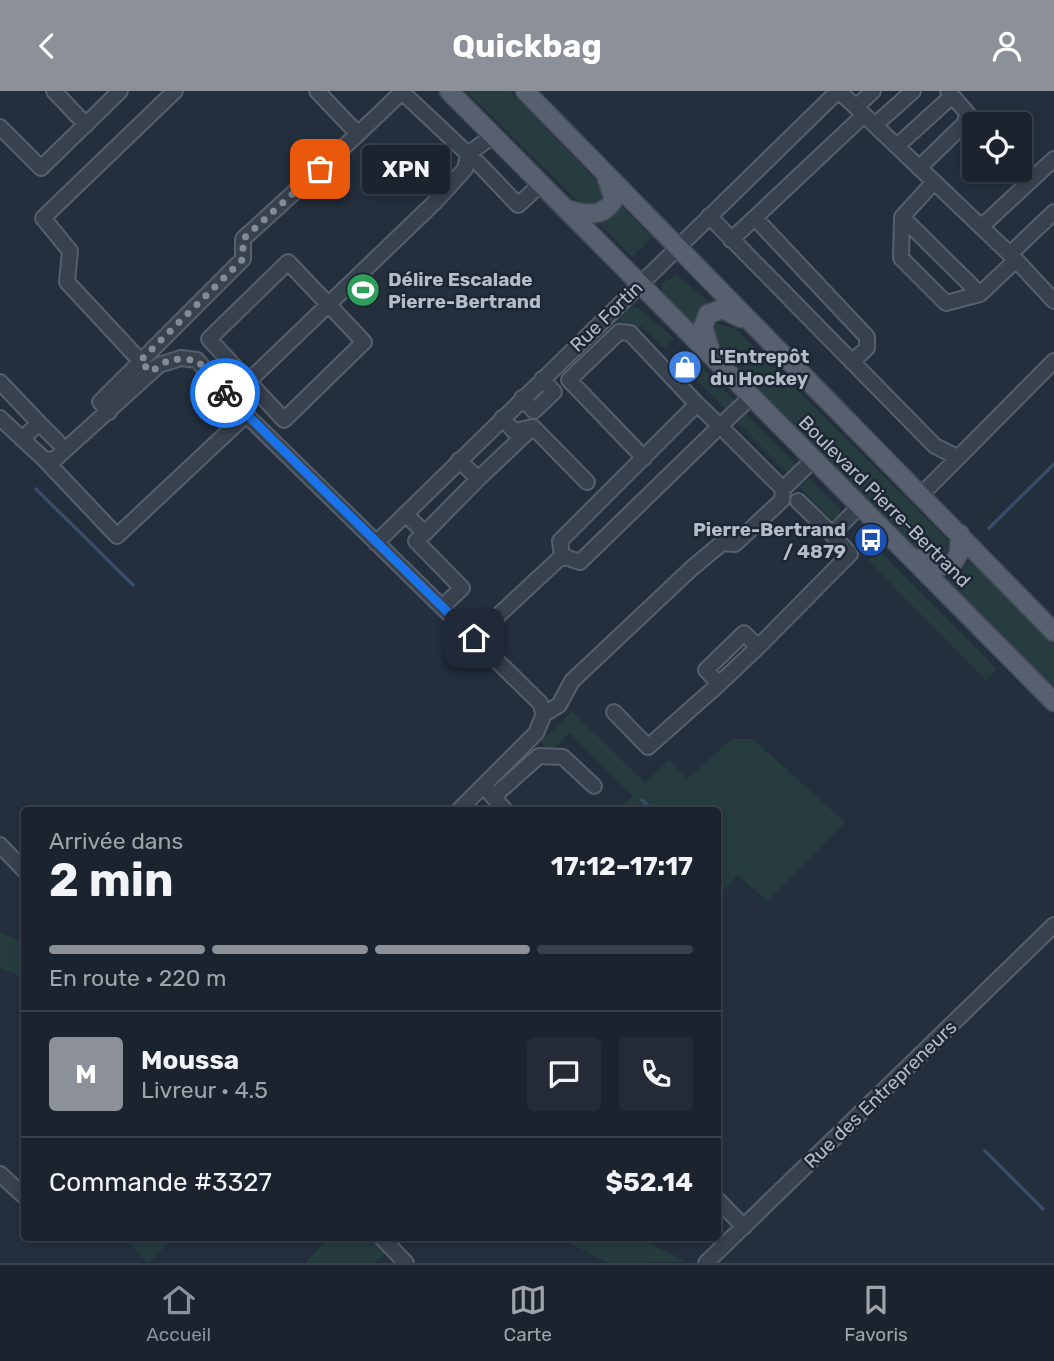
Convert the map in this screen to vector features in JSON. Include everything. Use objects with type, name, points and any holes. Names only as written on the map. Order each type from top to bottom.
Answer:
[{"type":"main road","name":"Boulevard Pierre-Bertrand","points":[[449,91],[491,138],[714,356],[1054,702]]},
{"type":"main road","name":"Boulevard Pierre-Bertrand","points":[[525,91],[1054,632]]},
{"type":"main road","points":[[566,209],[590,214],[606,209],[614,199],[605,174]]},
{"type":"main road","points":[[714,356],[703,327],[708,314],[722,309],[747,321]]},
{"type":"main road","points":[[911,556],[931,564],[950,565],[959,552],[960,534]]},
{"type":"street","points":[[55,91],[86,125]]},
{"type":"street","points":[[0,127],[41,168],[120,91]]},
{"type":"street","points":[[151,372],[67,282],[70,251],[43,218],[175,91]]},
{"type":"street","points":[[317,91],[358,134]]},
{"type":"street","points":[[839,91],[1013,257],[1054,301]]},
{"type":"street","name":"Rue Fortin","points":[[376,543],[638,283],[839,91]]},
{"type":"street","points":[[731,240],[860,111],[873,91]]},
{"type":"street","points":[[875,125],[913,91]]},
{"type":"street","points":[[109,412],[100,402],[243,259],[243,239],[403,92],[470,162],[518,205],[541,184]]},
{"type":"street","points":[[897,146],[950,93],[968,114],[964,124],[919,168]]},
{"type":"street","points":[[230,399],[330,304],[470,162],[487,153],[491,138]]},
{"type":"street","points":[[981,227],[1051,167]]},
{"type":"street","points":[[934,182],[902,217],[901,258],[946,303],[980,295],[1054,212]]},
{"type":"street","points":[[709,216],[935,446],[957,457]]},
{"type":"street","points":[[902,217],[980,295]]},
{"type":"street","points":[[755,218],[867,337],[867,348],[852,362]]},
{"type":"street","points":[[275,443],[285,430],[284,420],[209,339],[288,262],[364,342],[284,420]]},
{"type":"street","points":[[569,380],[619,332],[630,333],[783,489]]},
{"type":"street","points":[[45,460],[64,454],[151,372],[170,359],[197,360],[214,345]]},
{"type":"street","points":[[197,360],[230,399],[540,703],[544,714],[542,725],[489,792]]},
{"type":"street","points":[[921,495],[1054,361]]},
{"type":"street","points":[[555,366],[644,458]]},
{"type":"street","points":[[442,607],[462,588],[416,541],[533,427],[534,411],[554,392],[542,379]]},
{"type":"street","points":[[0,382],[58,442]]},
{"type":"street","points":[[562,556],[580,562],[752,395]]},
{"type":"street","points":[[522,398],[534,411]]},
{"type":"street","points":[[562,556],[560,541],[697,404]]},
{"type":"street","points":[[0,418],[45,460],[117,536],[247,415]]},
{"type":"street","points":[[502,418],[514,431],[533,427]]},
{"type":"street","points":[[22,439],[39,423]]},
{"type":"street","points":[[533,427],[587,482]]},
{"type":"street","points":[[544,714],[559,705],[572,681],[692,568],[722,543],[735,544],[782,500],[783,489],[814,459]]},
{"type":"street","points":[[459,460],[478,479]]},
{"type":"street","points":[[614,712],[648,747],[719,684],[706,670],[744,633],[758,647],[850,554],[798,501]]},
{"type":"street","points":[[831,534],[860,506]]},
{"type":"street","points":[[405,514],[425,533]]},
{"type":"street","points":[[474,638],[562,556]]},
{"type":"street","points":[[527,743],[538,757]]},
{"type":"street","points":[[464,807],[538,757],[563,757],[594,786]]},
{"type":"street","points":[[489,792],[502,807]]},
{"type":"street","points":[[0,845],[21,867]]},
{"type":"street","name":"Rue des Entrepreneurs","points":[[706,1263],[1054,925]]},
{"type":"street","points":[[0,1174],[21,1193]]},
{"type":"street","points":[[721,1203],[744,1227]]},
{"type":"street","points":[[385,1241],[406,1263]]},
{"type":"green space","points":[[466,91],[510,91],[596,180],[603,195],[598,206],[581,203],[572,196]]},
{"type":"green space","points":[[619,203],[652,238],[632,257],[599,224]]},
{"type":"green space","points":[[677,275],[718,309],[704,312],[697,318],[694,329],[672,308],[662,290],[662,283]]},
{"type":"green space","points":[[625,308],[642,310],[674,339],[664,348],[642,326],[576,367],[571,366],[570,360]]},
{"type":"green space","points":[[716,323],[736,329],[949,541],[950,550],[941,557],[923,555],[878,516],[715,347],[710,325]]},
{"type":"green space","points":[[686,351],[736,402],[727,411],[677,360]]},
{"type":"green space","points":[[746,413],[797,465],[788,474],[737,422]]},
{"type":"green space","points":[[809,478],[841,511],[832,520],[799,487]]},
{"type":"green space","points":[[857,528],[997,669],[986,680],[868,561],[872,557],[851,535]]},
{"type":"green space","points":[[971,560],[1054,645],[1054,694],[943,580],[956,576]]},
{"type":"green space","points":[[572,711],[645,783],[669,760],[687,779],[732,739],[753,739],[846,823],[767,901],[738,875],[721,893],[721,807],[620,807],[633,796],[570,733],[551,751],[541,742]]},
{"type":"green space","points":[[0,932],[21,942],[21,978],[0,967]]},
{"type":"green space","points":[[127,1241],[171,1241],[148,1263]]},
{"type":"green space","points":[[325,1241],[373,1241],[385,1254],[375,1263],[305,1263]]},
{"type":"green space","points":[[565,1241],[644,1241],[687,1262],[609,1263]]},
{"type":"waterway","points":[[989,528],[1054,464]]},
{"type":"waterway","points":[[36,489],[133,585]]},
{"type":"waterway","points":[[642,800],[649,807]]},
{"type":"waterway","points":[[985,1151],[1043,1209]]},
{"type":"way so far","points":[[225,393],[197,360],[170,359],[151,372],[140,361],[243,259],[243,239],[320,169]]},
{"type":"place","name":"XPN","points":[[320,169]]},
{"type":"place","name":"Délire Escalade Pierre-Bertrand","points":[[363,290]]},
{"type":"place","name":"L'Entrepôt du Hockey","points":[[685,367]]},
{"type":"place","name":"Pierre-Bertrand / 4879","points":[[871,540]]},
{"type":"route","points":[[225,393],[474,638]]}]
